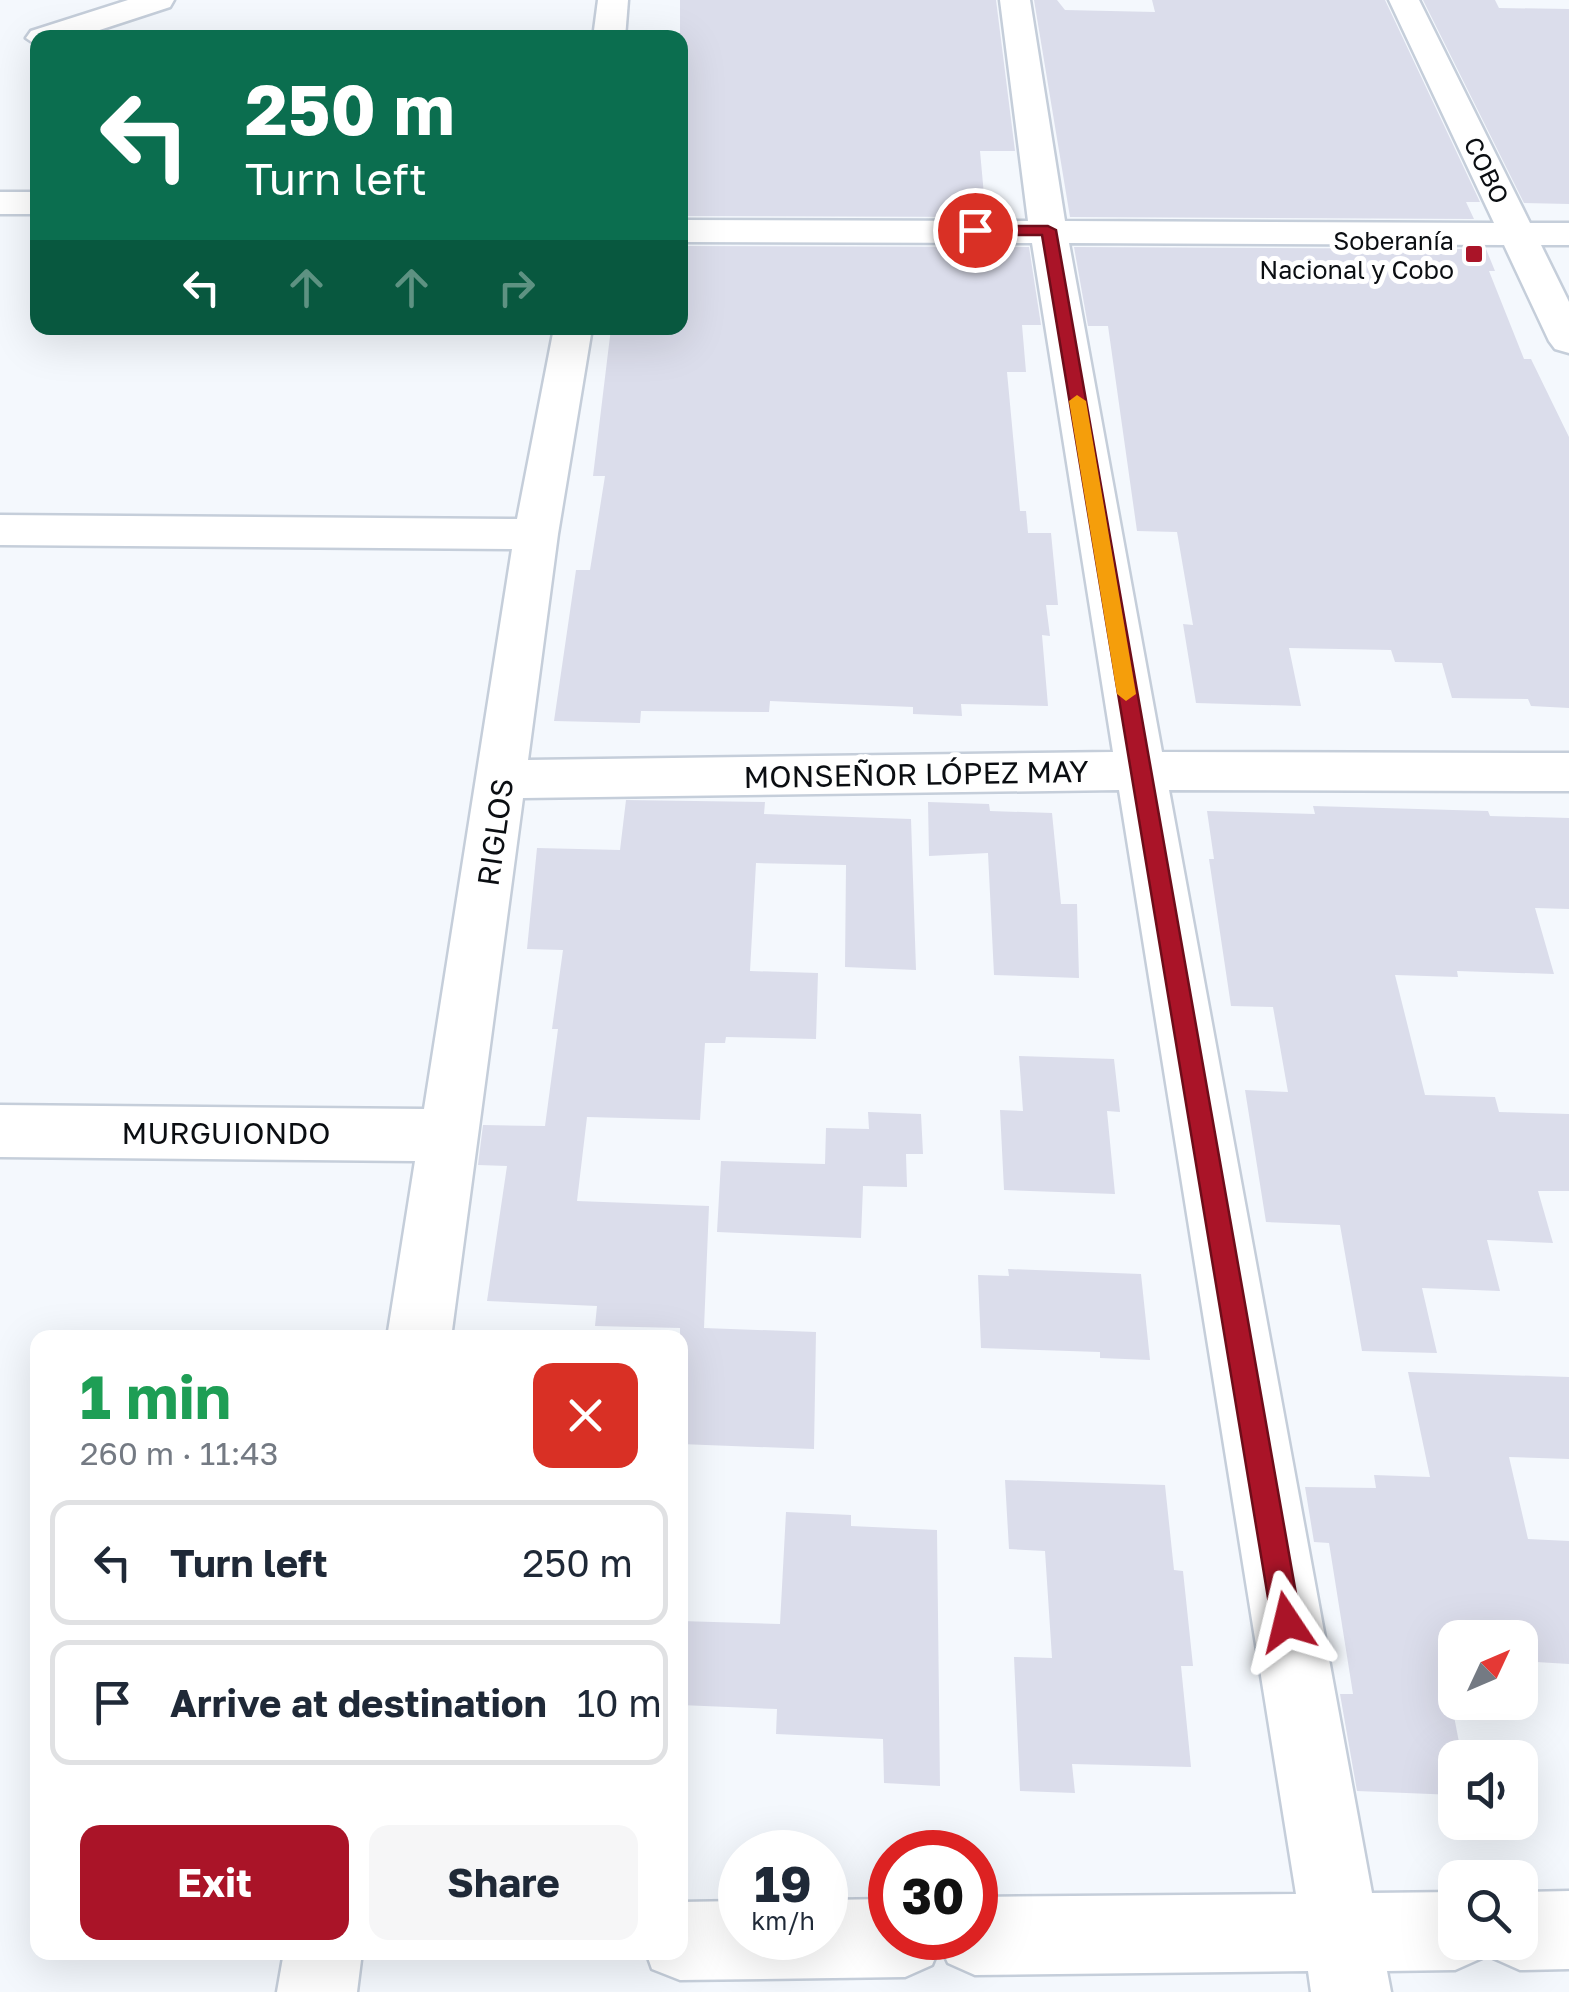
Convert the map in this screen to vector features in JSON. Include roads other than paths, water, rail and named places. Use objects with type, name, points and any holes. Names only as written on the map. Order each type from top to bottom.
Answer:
[{"type":"street","points":[[65,30],[160,0]]},
{"type":"street","points":[[610,30],[613,0]]},
{"type":"street","points":[[1015,0],[1048,230],[1346,1961]]},
{"type":"street","name":"COBO","points":[[1404,0],[1569,341]]},
{"type":"street","points":[[0,202],[30,203]]},
{"type":"street","points":[[688,231],[1569,234]]},
{"type":"street","name":"RIGLOS","points":[[421,1330],[536,534],[573,335]]},
{"type":"street","points":[[0,530],[536,534]]},
{"type":"street","name":"MONSEÑOR LÓPEZ MAY","points":[[502,779],[1140,771],[1569,772]]},
{"type":"street","name":"MURGUIONDO","points":[[0,1131],[451,1135]]},
{"type":"street","points":[[1538,1930],[1569,1930]]},
{"type":"street","points":[[998,1938],[1346,1961],[1438,1936]]},
{"type":"street","points":[[688,1941],[868,1938]]},
{"type":"street","points":[[317,1992],[323,1960]]},
{"type":"place","name":"Soberanía Nacional y Cobo","points":[[1474,254]]}]
